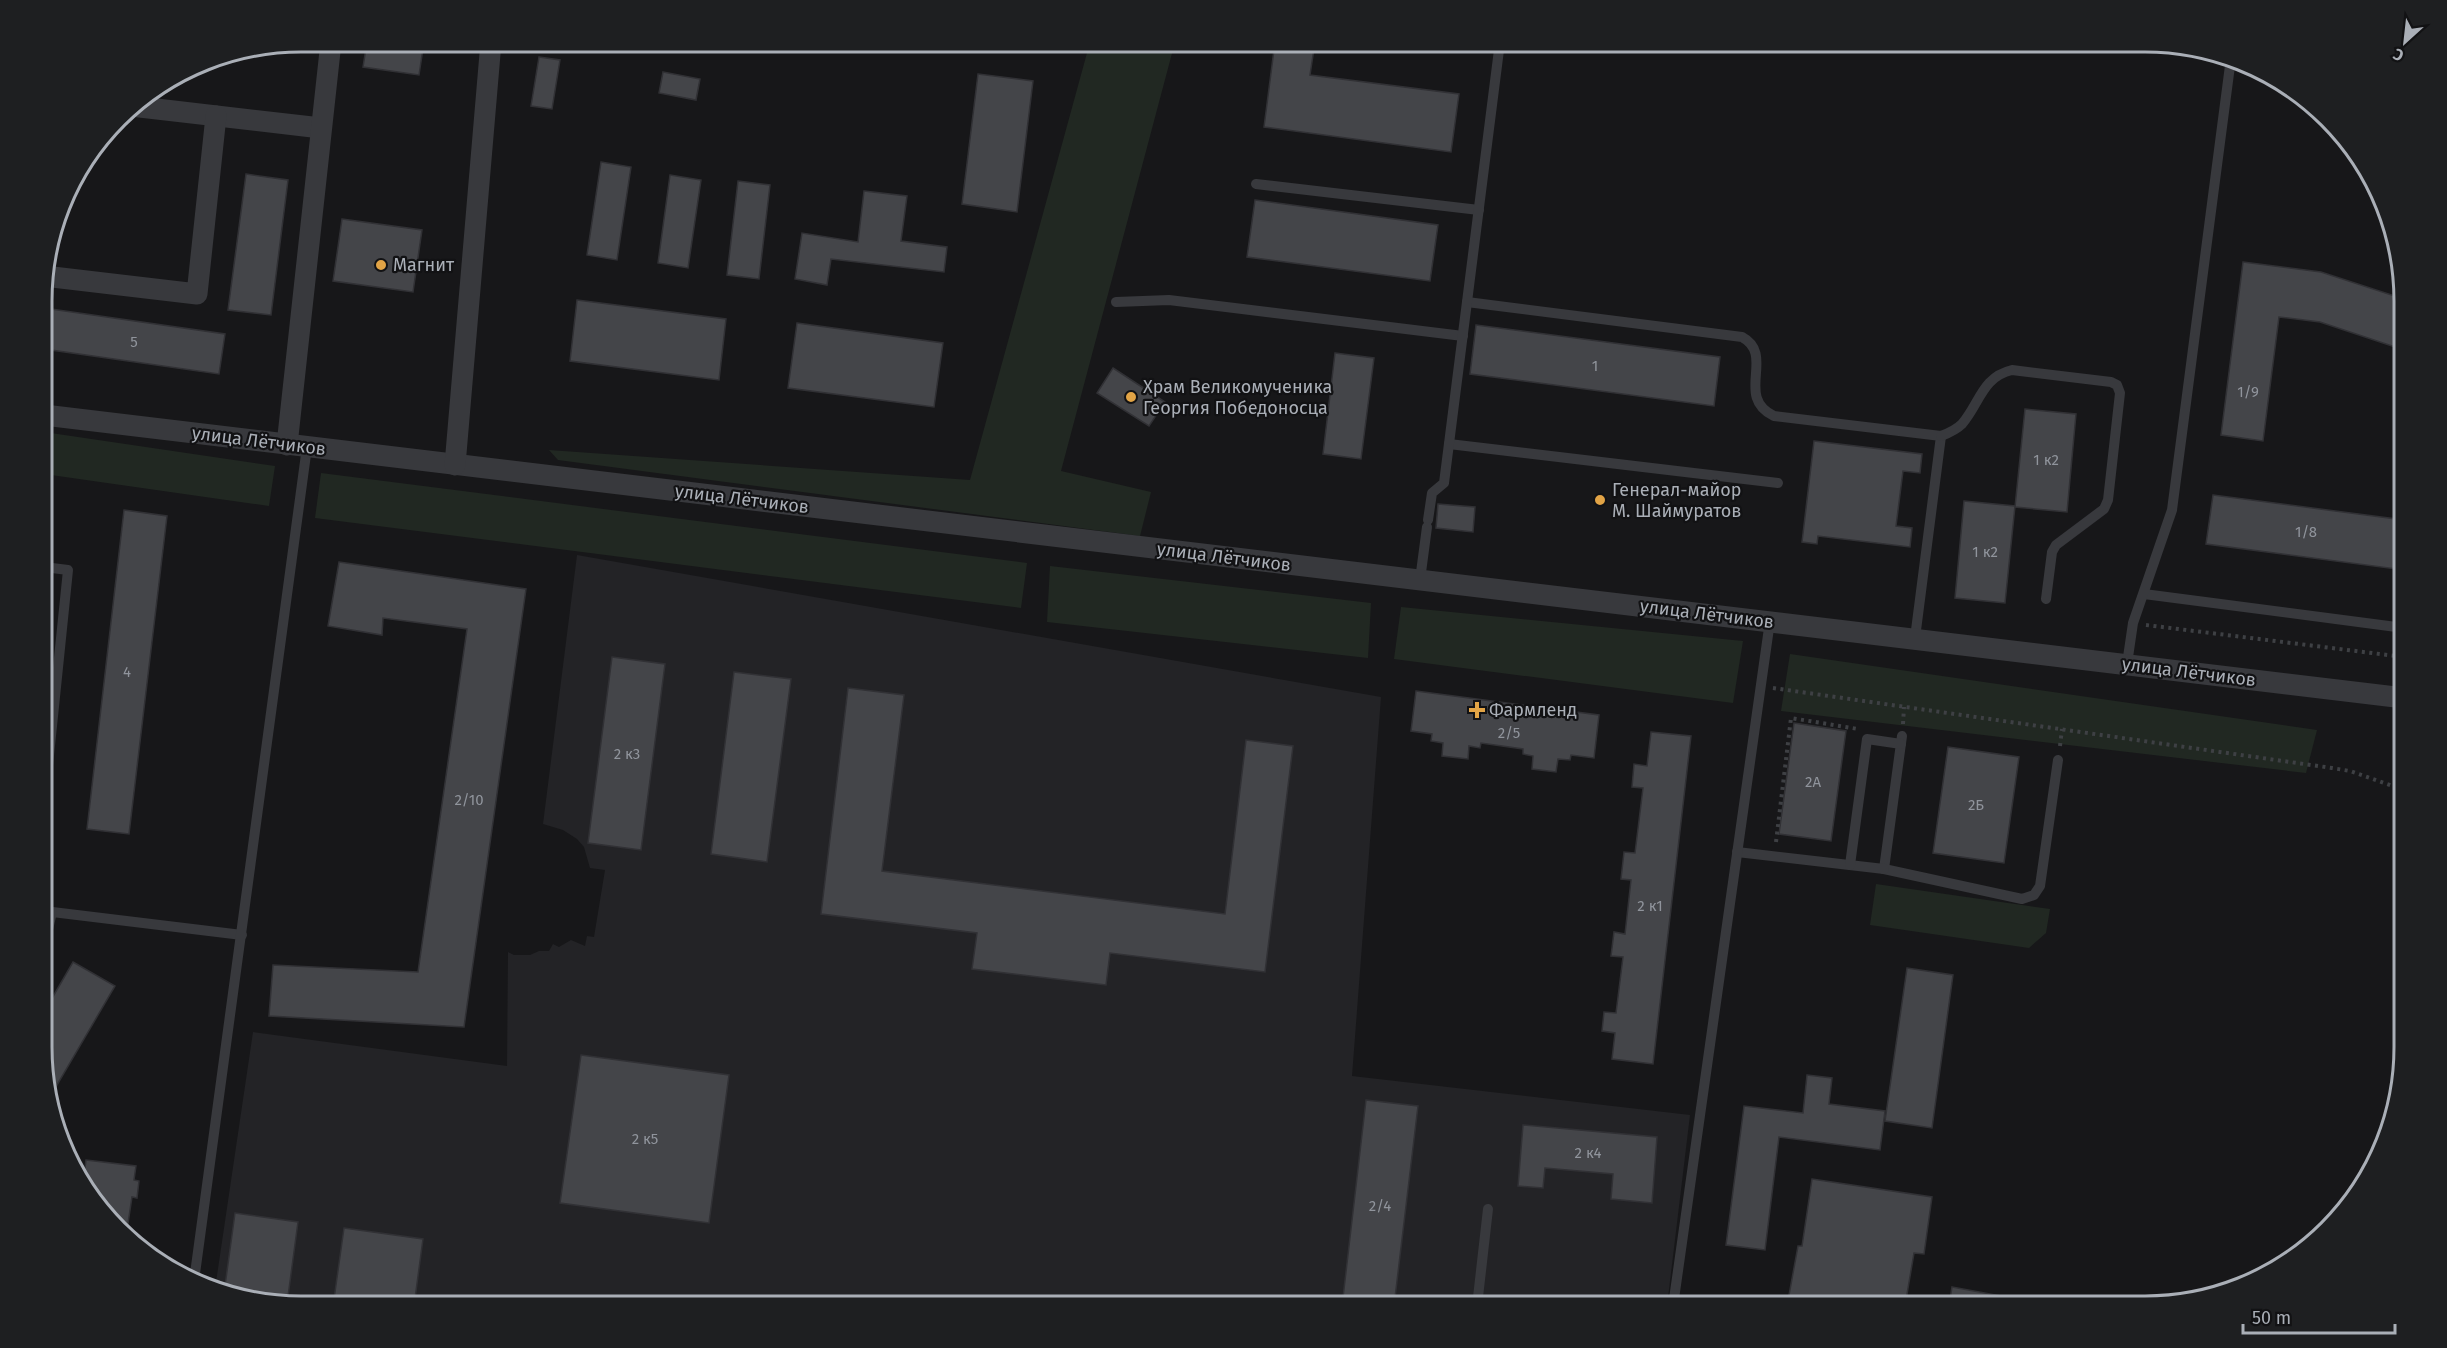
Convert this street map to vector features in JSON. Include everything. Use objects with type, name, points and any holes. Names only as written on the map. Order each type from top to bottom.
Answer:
[{"type":"street","points":[[297,446],[321,128],[330,52]]},
{"type":"street","points":[[455,465],[490,52]]},
{"type":"street","points":[[145,108],[321,128]]},
{"type":"street","points":[[54,277],[198,294],[216,116]]},
{"type":"street","name":"улица Лётчиков","points":[[52,416],[2394,697]]},
{"type":"lane","points":[[1419,580],[1431,493],[1444,483],[1499,52]]},
{"type":"lane","points":[[2127,664],[2133,623],[2172,512],[2230,67]]},
{"type":"lane","points":[[1256,184],[1479,210]]},
{"type":"lane","points":[[1116,302],[1169,300],[1463,336]]},
{"type":"lane","points":[[1467,302],[1742,337],[1752,342],[1756,350],[1756,400],[1762,410],[1774,416],[1941,436],[1962,424],[1990,380],[2001,373],[2012,370],[2111,382],[2117,385],[2120,393],[2108,500],[2104,509],[2056,545],[2052,552],[2046,599]]},
{"type":"lane","points":[[1915,638],[1941,436]]},
{"type":"lane","points":[[1449,444],[1778,483]]},
{"type":"lane","points":[[195,1272],[242,935],[297,446]]},
{"type":"lane","points":[[52,568],[68,570],[52,726]]},
{"type":"lane","points":[[2144,594],[2394,627]]},
{"type":"lane","points":[[1674,1296],[1770,621]]},
{"type":"lane","points":[[1850,865],[1867,739],[1901,740],[1884,869]]},
{"type":"lane","points":[[1737,852],[1884,869],[2022,899],[2034,895],[2040,886],[2058,760]]},
{"type":"lane","points":[[52,912],[242,935]]},
{"type":"lane","points":[[1478,1296],[1488,1209]]},
{"type":"path","points":[[2133,623],[2394,656]]},
{"type":"path","points":[[1761,686],[2332,768],[2350,771],[2394,786]]},
{"type":"path","points":[[1787,843],[1776,842],[1791,718],[1858,728],[1857,737],[1867,739]]},
{"type":"shaded area","points":[[1087,52],[1172,52],[1061,471],[1151,492],[1140,536],[558,460],[549,450],[970,480]]},
{"type":"shaded area","points":[[52,433],[275,466],[269,506],[52,475]]},
{"type":"shaded area","points":[[321,473],[1027,563],[1021,608],[315,518]]},
{"type":"shaded area","points":[[577,555],[1381,697],[1352,1076],[1690,1115],[1668,1296],[301,1296],[253,1291],[216,1280],[253,1032],[507,1066],[508,952],[514,955],[530,955],[539,951],[549,951],[553,944],[559,947],[571,940],[585,946],[587,936],[594,937],[605,870],[590,868],[584,847],[577,839],[563,830],[543,824]]},
{"type":"shaded area","points":[[1050,566],[1371,603],[1368,658],[1047,622]]},
{"type":"shaded area","points":[[1401,607],[1743,641],[1733,703],[1394,659]]},
{"type":"shaded area","points":[[1790,654],[2317,730],[2306,773],[1781,711]]},
{"type":"shaded area","points":[[1876,884],[2050,909],[2046,933],[2029,948],[1870,925]]},
{"type":"building","points":[[365,52],[422,52],[419,75],[363,67]]},
{"type":"building","points":[[1274,52],[1313,52],[1310,75],[1459,94],[1451,152],[1264,127]]},
{"type":"building","points":[[539,57],[560,60],[552,109],[531,106]]},
{"type":"building","points":[[663,72],[700,79],[696,100],[659,93]]},
{"type":"building","points":[[978,74],[1033,81],[1017,212],[962,204]]},
{"type":"building","points":[[601,162],[631,167],[617,260],[587,255]]},
{"type":"building","points":[[246,174],[288,180],[271,315],[228,310]]},
{"type":"building","points":[[670,175],[701,180],[688,268],[658,263]]},
{"type":"building","points":[[738,181],[770,185],[759,279],[727,275]]},
{"type":"building","points":[[864,191],[907,196],[901,241],[947,247],[944,272],[831,259],[827,285],[795,279],[802,233],[858,242]]},
{"type":"building","points":[[1255,200],[1438,225],[1430,281],[1247,257]]},
{"type":"building","points":[[342,219],[422,230],[413,292],[333,281]]},
{"type":"building","points":[[2243,262],[2321,272],[2394,296],[2394,347],[2320,322],[2279,317],[2263,441],[2221,435]]},
{"type":"building","points":[[577,300],[726,319],[719,380],[570,361]]},
{"type":"building","points":[[52,309],[225,334],[219,374],[52,350]]},
{"type":"building","points":[[797,323],[943,343],[934,407],[788,388]]},
{"type":"building","points":[[1476,325],[1720,357],[1714,406],[1470,374]]},
{"type":"building","points":[[1335,353],[1374,358],[1361,459],[1323,454]]},
{"type":"building","name":"Храм Великомученика Георгия Победоносца","points":[[1113,368],[1165,402],[1149,426],[1097,393]]},
{"type":"building","points":[[2025,409],[2076,414],[2067,512],[2015,507]]},
{"type":"building","points":[[1814,441],[1922,454],[1920,473],[1903,471],[1896,526],[1912,528],[1910,547],[1818,536],[1817,544],[1802,542]]},
{"type":"building","points":[[2213,495],[2394,519],[2394,569],[2206,544]]},
{"type":"building","points":[[1964,501],[2015,506],[2005,603],[1955,598]]},
{"type":"building","points":[[1438,504],[1475,507],[1473,532],[1436,528]]},
{"type":"building","points":[[124,510],[167,516],[129,834],[87,829]]},
{"type":"building","points":[[339,562],[526,589],[464,1027],[269,1016],[273,965],[418,972],[467,629],[383,618],[382,635],[328,626]]},
{"type":"building","points":[[612,657],[665,664],[641,850],[588,843]]},
{"type":"building","points":[[734,672],[791,679],[767,862],[711,854]]},
{"type":"building","points":[[848,688],[904,695],[882,871],[1225,914],[1246,740],[1293,746],[1265,972],[1110,953],[1106,985],[972,969],[977,933],[821,914]]},
{"type":"building","points":[[1416,691],[1599,715],[1594,758],[1571,755],[1570,760],[1558,759],[1556,772],[1532,769],[1533,756],[1523,754],[1523,749],[1481,743],[1480,748],[1469,746],[1468,759],[1442,756],[1443,743],[1431,741],[1432,734],[1411,731]]},
{"type":"building","points":[[1794,723],[1846,731],[1831,841],[1779,834]]},
{"type":"building","points":[[1651,732],[1691,736],[1653,1064],[1612,1059],[1615,1033],[1602,1031],[1604,1012],[1616,1013],[1623,957],[1611,956],[1614,932],[1625,934],[1631,880],[1621,879],[1624,852],[1635,853],[1643,788],[1632,787],[1634,764],[1647,766]]},
{"type":"building","points":[[1948,747],[2019,757],[2004,863],[1933,853]]},
{"type":"building","points":[[73,962],[115,986],[56,1087],[52,1047],[52,998]]},
{"type":"building","points":[[1907,968],[1953,975],[1932,1128],[1885,1121]]},
{"type":"building","points":[[581,1055],[729,1075],[709,1223],[560,1203]]},
{"type":"building","points":[[1807,1075],[1832,1078],[1829,1104],[1885,1111],[1880,1150],[1779,1137],[1765,1250],[1726,1245],[1744,1106],[1803,1113]]},
{"type":"building","points":[[1366,1100],[1418,1106],[1395,1296],[1343,1296]]},
{"type":"building","points":[[1523,1125],[1657,1137],[1652,1203],[1611,1199],[1613,1174],[1545,1168],[1543,1188],[1518,1186]]},
{"type":"building","points":[[86,1160],[136,1166],[134,1180],[139,1181],[137,1198],[132,1197],[128,1225],[94,1185],[85,1169]]},
{"type":"building","points":[[1812,1179],[1932,1197],[1924,1254],[1914,1253],[1907,1296],[1789,1296],[1798,1246],[1802,1246]]},
{"type":"building","points":[[235,1213],[298,1222],[288,1295],[253,1291],[225,1283]]},
{"type":"building","points":[[344,1228],[423,1239],[415,1296],[334,1296]]},
{"type":"building","points":[[1952,1287],[2002,1296],[1951,1296]]},
{"type":"place","name":"Магнит","points":[[381,265]]},
{"type":"place","name":"Храм Великомученика Георгия Победоносца","points":[[1131,397]]},
{"type":"place","name":"Генерал-майор М. Шаймуратов","points":[[1600,500]]},
{"type":"place","name":"Фармленд","points":[[1477,710]]}]
